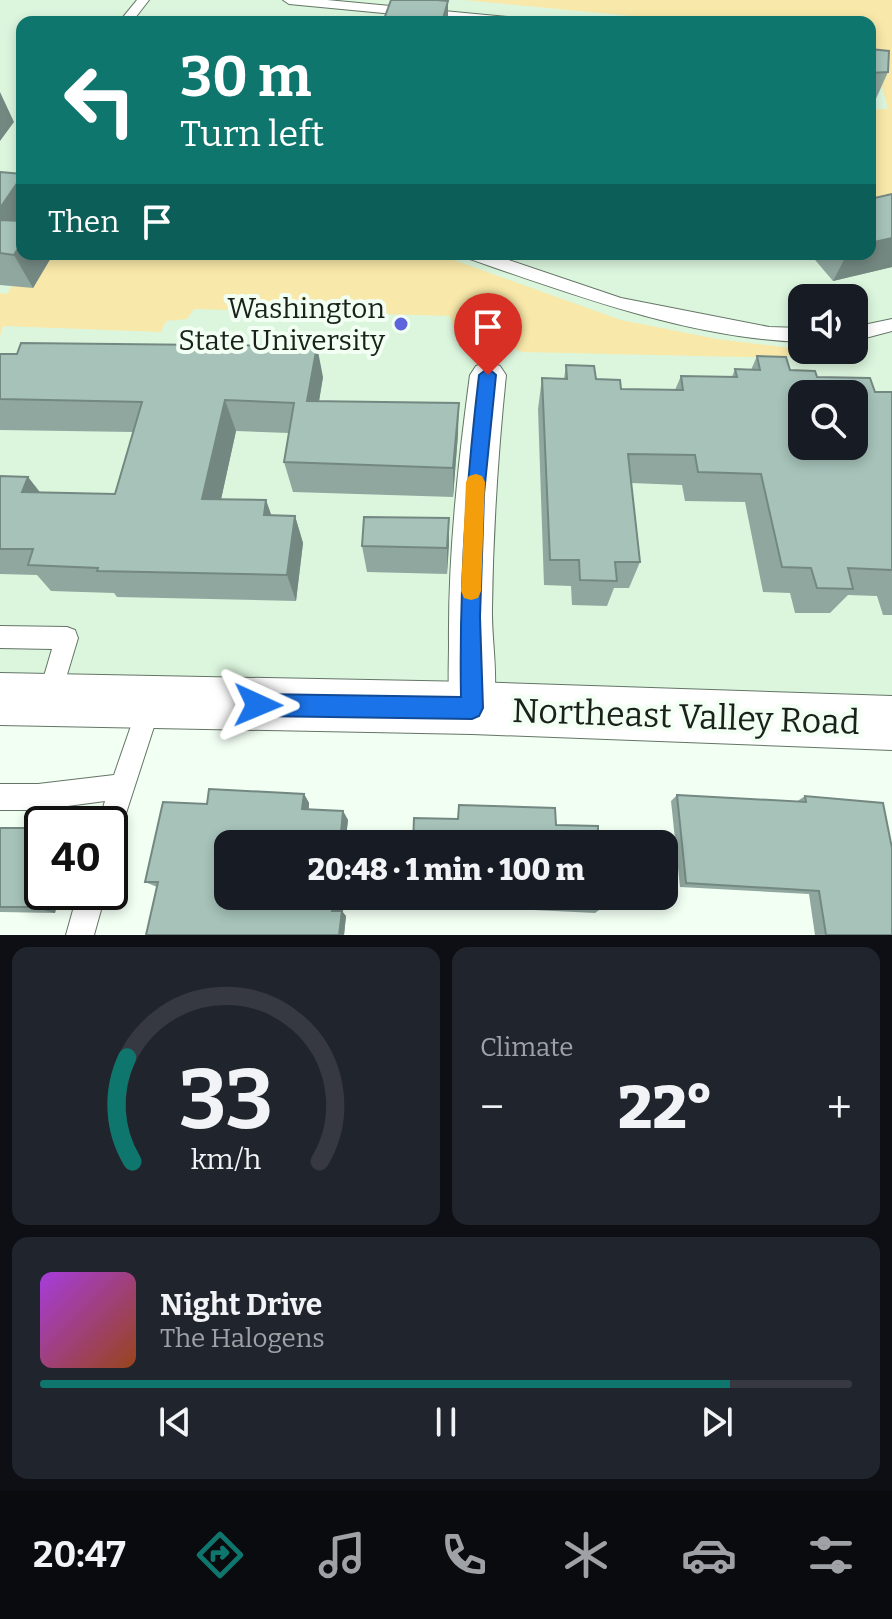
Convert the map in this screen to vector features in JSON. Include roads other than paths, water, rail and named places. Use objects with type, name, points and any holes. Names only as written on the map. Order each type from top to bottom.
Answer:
[{"type":"street","points":[[472,708],[470,617],[474,494],[488,375]]},
{"type":"street","name":"Northeast Valley Road","points":[[25,700],[472,708],[892,723]]},
{"type":"lane","points":[[130,16],[143,0]]},
{"type":"lane","points":[[289,0],[455,16]]},
{"type":"lane","points":[[491,260],[619,304],[769,334],[788,335]]},
{"type":"lane","points":[[868,331],[892,325]]},
{"type":"lane","points":[[0,637],[67,638],[25,700]]},
{"type":"lane","points":[[115,806],[150,702]]},
{"type":"lane","points":[[0,797],[38,797],[120,787]]},
{"type":"lane","points":[[80,935],[87,910]]},
{"type":"place","name":"Washington State University","points":[[401,324]]}]
